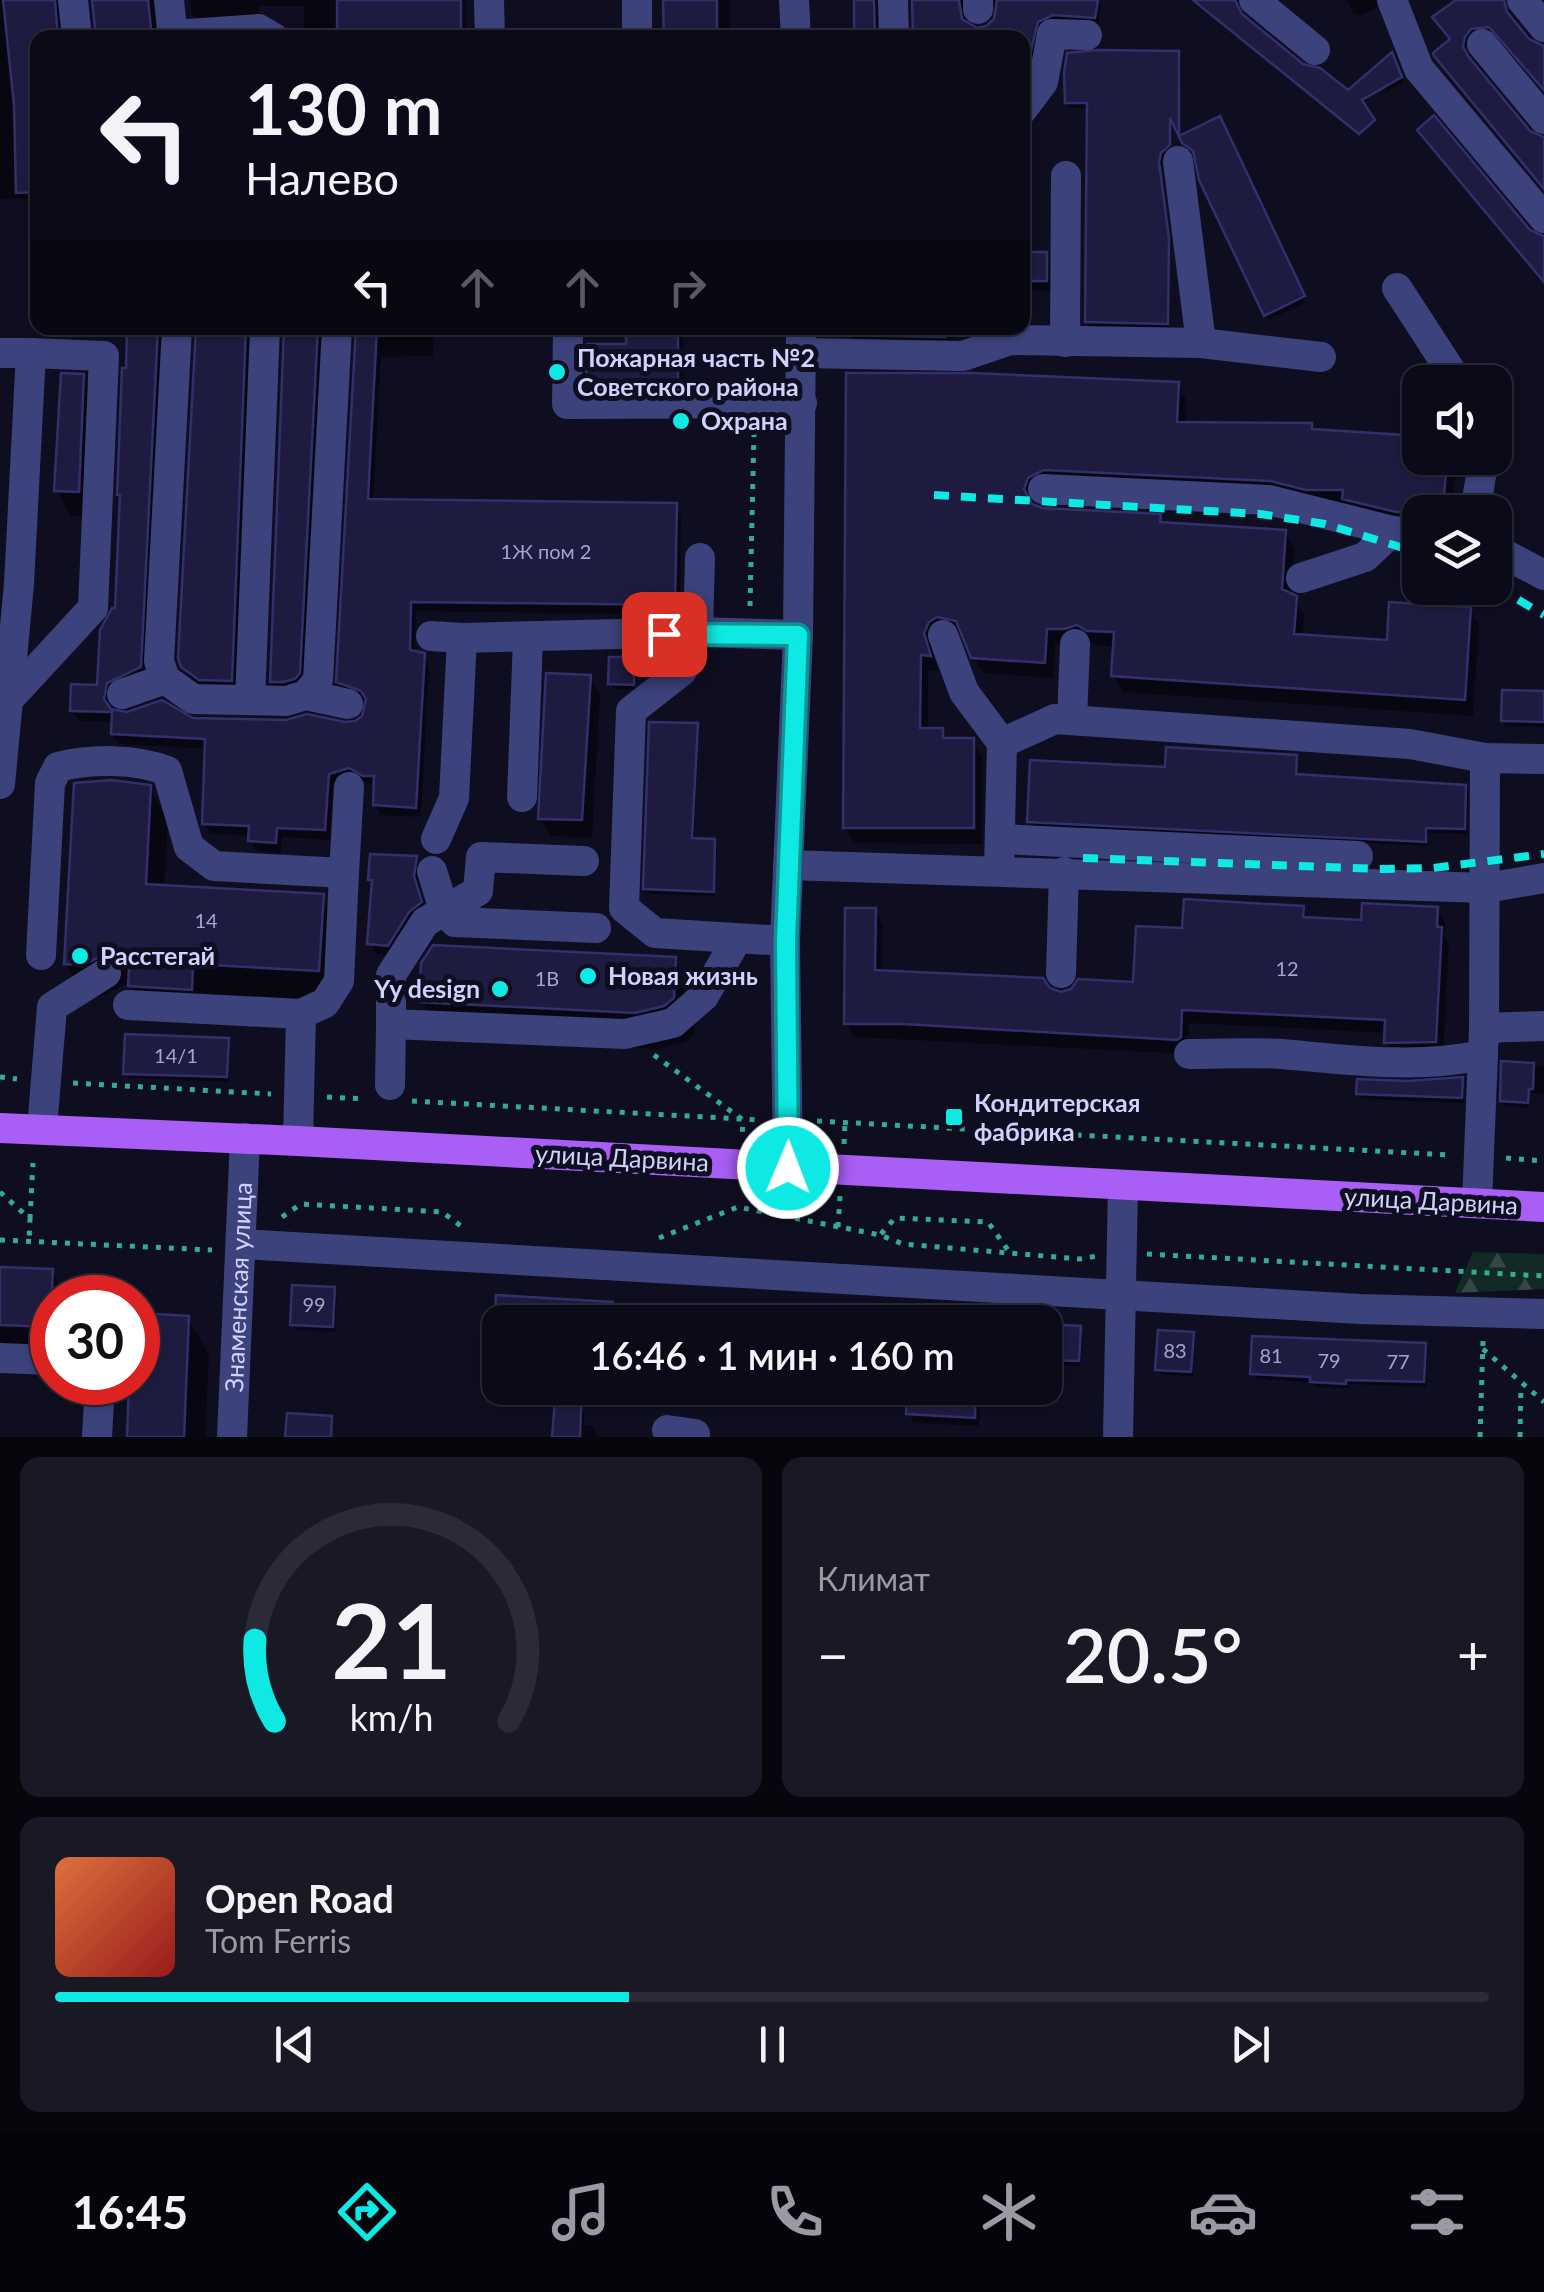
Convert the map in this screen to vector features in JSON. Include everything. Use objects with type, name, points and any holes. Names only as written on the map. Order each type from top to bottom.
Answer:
[{"type":"main road","name":"улица Дарвина","points":[[0,1128],[298,1140],[1544,1207]]},
{"type":"street","points":[[73,0],[76,30]]},
{"type":"street","points":[[169,0],[172,30]]},
{"type":"street","points":[[489,0],[490,30]]},
{"type":"street","points":[[637,0],[637,30]]},
{"type":"street","points":[[794,0],[796,30]]},
{"type":"street","points":[[893,0],[894,30]]},
{"type":"street","points":[[1254,0],[1315,50]]},
{"type":"street","points":[[1392,0],[1419,69],[1544,218]]},
{"type":"street","points":[[1030,99],[1042,82],[1052,34],[1087,35]]},
{"type":"street","points":[[1482,44],[1544,119]]},
{"type":"street","points":[[1178,161],[1201,342]]},
{"type":"street","points":[[1065,342],[1066,176]]},
{"type":"street","points":[[1397,288],[1447,365]]},
{"type":"street","points":[[177,335],[159,661],[165,679],[193,698],[286,701],[306,695],[348,704]]},
{"type":"street","points":[[250,700],[265,335]]},
{"type":"street","points":[[306,695],[318,680],[337,335]]},
{"type":"street","points":[[568,335],[567,404],[802,403]]},
{"type":"street","points":[[788,1168],[786,941],[798,635],[802,340],[963,342],[1005,335]]},
{"type":"street","points":[[1018,335],[1065,342],[1201,342],[1320,357]]},
{"type":"street","points":[[0,352],[104,356],[92,608],[4,718]]},
{"type":"street","points":[[0,784],[20,584],[31,353]]},
{"type":"street","points":[[1044,490],[1269,500],[1402,531]]},
{"type":"street","points":[[1301,578],[1364,557],[1402,534]]},
{"type":"street","points":[[698,632],[700,558]]},
{"type":"street","points":[[1512,558],[1544,574]]},
{"type":"street","points":[[431,636],[528,639],[698,632],[798,635]]},
{"type":"street","points":[[943,635],[964,692],[1002,743],[999,870]]},
{"type":"street","points":[[436,840],[454,798],[462,638]]},
{"type":"street","points":[[522,796],[528,639]]},
{"type":"street","points":[[1072,720],[1075,644]]},
{"type":"street","points":[[682,671],[631,711],[624,908],[655,933],[786,941]]},
{"type":"street","points":[[122,694],[165,679]]},
{"type":"street","points":[[1002,743],[1055,720],[1072,720],[1410,744],[1485,758],[1544,759]]},
{"type":"street","points":[[1476,1203],[1484,1041],[1485,758]]},
{"type":"street","points":[[41,955],[50,783],[58,767],[81,761],[153,766],[167,771],[189,847],[214,866],[344,873]]},
{"type":"street","points":[[128,1005],[302,1014],[324,1003],[339,981],[349,787]]},
{"type":"street","points":[[1000,839],[1358,856]]},
{"type":"street","points":[[390,1084],[391,975],[425,922],[478,891],[481,856],[584,862]]},
{"type":"street","points":[[788,865],[1486,888],[1544,878]]},
{"type":"street","points":[[432,871],[444,910],[455,922],[596,928]]},
{"type":"street","points":[[1061,973],[1064,872]]},
{"type":"street","points":[[391,1024],[625,1034],[673,1023],[704,996],[737,938]]},
{"type":"street","points":[[42,1129],[52,1007],[106,974]]},
{"type":"street","points":[[298,1140],[302,1014]]},
{"type":"street","points":[[1189,1054],[1277,1054],[1381,1064],[1448,1062],[1484,1041],[1544,1026]]},
{"type":"street","name":"Знаменская улица","points":[[232,1437],[245,1138]]},
{"type":"street","points":[[1118,1437],[1123,1185]]},
{"type":"street","points":[[242,1248],[1544,1314]]},
{"type":"street","points":[[0,1358],[30,1359]]},
{"type":"street","points":[[96,1437],[98,1405]]},
{"type":"path","points":[[750,634],[754,403]]},
{"type":"path","points":[[625,1034],[743,1120]]},
{"type":"path","points":[[29,1241],[33,1163]]},
{"type":"path","points":[[0,1192],[30,1219]]},
{"type":"path","points":[[0,1240],[242,1248],[301,1204],[442,1212],[470,1233]]},
{"type":"path","points":[[643,1244],[738,1207],[880,1234],[903,1244],[1080,1259],[1120,1252],[1544,1276]]},
{"type":"path","points":[[880,1234],[895,1218],[988,1222],[1010,1253]]},
{"type":"path","points":[[1480,1437],[1484,1313]]},
{"type":"path","points":[[1482,1350],[1544,1402]]},
{"type":"path","points":[[1520,1437],[1521,1384]]},
{"type":"green space","points":[[1473,1252],[1544,1254],[1544,1289],[1455,1293]]},
{"type":"building","points":[[3,0],[55,0],[57,30],[30,30],[30,192],[16,193],[14,105]]},
{"type":"building","points":[[92,0],[148,0],[151,30],[95,30]]},
{"type":"building","points":[[337,0],[461,0],[461,30],[337,30]]},
{"type":"building","points":[[663,0],[717,0],[717,30],[664,30]]},
{"type":"building","points":[[854,0],[874,0],[875,30],[854,30]]},
{"type":"building","points":[[912,0],[959,0],[962,19],[977,28],[994,19],[997,0],[1098,0],[1095,18],[1053,15],[1038,22],[1030,55],[1030,30],[913,30]]},
{"type":"building","points":[[1193,0],[1235,0],[1242,14],[1303,64],[1320,68],[1348,90],[1392,52],[1402,77],[1362,100],[1375,120],[1359,134]]},
{"type":"building","points":[[1456,0],[1504,0],[1507,12],[1529,39],[1544,46],[1544,90],[1489,27],[1471,29],[1463,46],[1530,131],[1544,137],[1544,189],[1434,56],[1450,39],[1432,17]]},
{"type":"building","points":[[1179,51],[1179,136],[1220,116],[1305,296],[1264,316],[1199,180],[1193,151],[1182,143],[1170,118],[1170,145],[1161,153],[1159,162],[1169,238],[1168,324],[1085,322],[1087,103],[1065,103],[1064,72],[1067,53]]},
{"type":"building","points":[[1434,115],[1530,230],[1544,236],[1544,282],[1417,130]]},
{"type":"building","points":[[1030,252],[1047,252],[1047,281],[1030,281]]},
{"type":"building","points":[[127,335],[158,335],[141,667],[107,683],[104,699],[111,709],[127,712],[162,700],[193,718],[286,720],[307,714],[345,722],[362,716],[366,699],[361,691],[336,682],[356,335],[377,335],[368,499],[677,503],[675,605],[411,602],[410,650],[425,653],[416,808],[373,805],[374,776],[363,776],[349,768],[329,774],[325,830],[277,828],[276,843],[248,841],[249,826],[202,824],[205,739],[111,734],[112,712],[70,711],[71,684],[97,685],[100,630],[115,608],[122,368],[126,368]]},
{"type":"building","points":[[196,335],[246,335],[232,681],[199,680],[181,667],[178,658]]},
{"type":"building","points":[[284,335],[318,335],[300,673],[295,679],[270,682]]},
{"type":"building","points":[[626,335],[678,335],[678,385],[586,385],[587,344],[626,344]]},
{"type":"building","points":[[848,335],[947,335],[945,337]]},
{"type":"building","points":[[61,373],[84,374],[79,492],[54,491]]},
{"type":"building","points":[[846,373],[972,373],[1179,382],[1177,422],[1312,423],[1312,429],[1402,435],[1402,475],[1446,475],[1444,495],[1402,495],[1402,512],[1342,499],[1343,490],[1306,490],[1270,481],[1044,470],[1028,478],[1024,489],[1032,504],[1042,508],[1161,514],[1160,522],[1286,530],[1282,589],[1297,596],[1294,634],[1387,640],[1389,602],[1471,607],[1465,700],[1111,676],[1114,632],[1087,631],[1077,625],[1047,629],[1045,663],[971,658],[956,621],[937,617],[929,622],[924,633],[931,656],[921,655],[920,728],[943,728],[943,738],[974,738],[974,828],[843,828]]},
{"type":"building","points":[[609,657],[634,657],[634,685],[608,684]]},
{"type":"building","points":[[546,673],[591,675],[582,820],[538,819]]},
{"type":"building","points":[[1502,690],[1544,691],[1544,722],[1501,721]]},
{"type":"building","points":[[649,722],[698,723],[692,838],[715,839],[714,892],[643,889]]},
{"type":"building","points":[[1166,747],[1297,755],[1296,774],[1466,785],[1465,829],[1426,828],[1426,842],[1027,822],[1030,760],[1165,767]]},
{"type":"building","points":[[112,780],[151,785],[146,884],[324,894],[319,971],[193,964],[192,990],[128,986],[129,968],[123,968],[116,957],[106,954],[83,965],[64,964],[74,783]]},
{"type":"building","points":[[370,854],[417,856],[414,876],[422,902],[409,912],[388,946],[367,944]]},
{"type":"building","points":[[1184,899],[1304,906],[1303,917],[1361,920],[1362,903],[1438,907],[1437,927],[1442,927],[1436,1042],[1384,1043],[1385,1020],[1182,1010],[1181,1037],[1177,1040],[844,1024],[845,908],[876,908],[875,970],[1043,978],[1050,988],[1061,992],[1071,989],[1078,979],[1133,982],[1136,926],[1182,928]]},
{"type":"building","points":[[433,945],[676,957],[674,998],[664,1006],[635,1013],[419,1002],[421,963]]},
{"type":"building","points":[[125,1034],[229,1038],[227,1077],[123,1074]]},
{"type":"building","points":[[1501,1061],[1534,1063],[1528,1103],[1500,1101]]},
{"type":"building","points":[[1463,1077],[1462,1098],[1356,1094],[1357,1079]]},
{"type":"building","points":[[0,1267],[53,1269],[53,1275],[30,1275],[30,1326],[0,1325]]},
{"type":"building","points":[[292,1285],[335,1287],[333,1327],[290,1325]]},
{"type":"building","points":[[496,1295],[613,1302],[613,1305],[496,1305]]},
{"type":"building","points":[[160,1314],[189,1316],[184,1437],[127,1437],[128,1405],[160,1405]]},
{"type":"building","points":[[1062,1325],[1081,1326],[1079,1361],[1062,1360]]},
{"type":"building","points":[[1158,1330],[1194,1332],[1191,1372],[1155,1370]]},
{"type":"building","points":[[1252,1336],[1426,1343],[1424,1382],[1346,1380],[1346,1384],[1310,1382],[1310,1377],[1250,1374]]},
{"type":"building","points":[[555,1405],[581,1405],[580,1437],[552,1437]]},
{"type":"building","points":[[906,1405],[975,1405],[975,1418],[906,1414]]},
{"type":"building","points":[[287,1413],[332,1416],[331,1437],[285,1437]]},
{"type":"railway","points":[[934,495],[1260,514],[1325,524],[1402,548]]},
{"type":"railway","points":[[1512,596],[1544,615]]},
{"type":"railway","points":[[1083,858],[1379,869],[1433,868],[1544,854]]},
{"type":"place","name":"Пожарная часть №2 Советского района","points":[[557,372]]},
{"type":"place","name":"Охрана","points":[[681,421]]},
{"type":"place","name":"Расстегай","points":[[80,956]]},
{"type":"place","name":"Новая жизнь","points":[[588,976]]},
{"type":"place","name":"Yy design","points":[[500,989]]},
{"type":"place","name":"Кондитерская фабрика","points":[[954,1117]]},
{"type":"route","points":[[664,634],[798,635],[786,941],[788,1168]]}]
